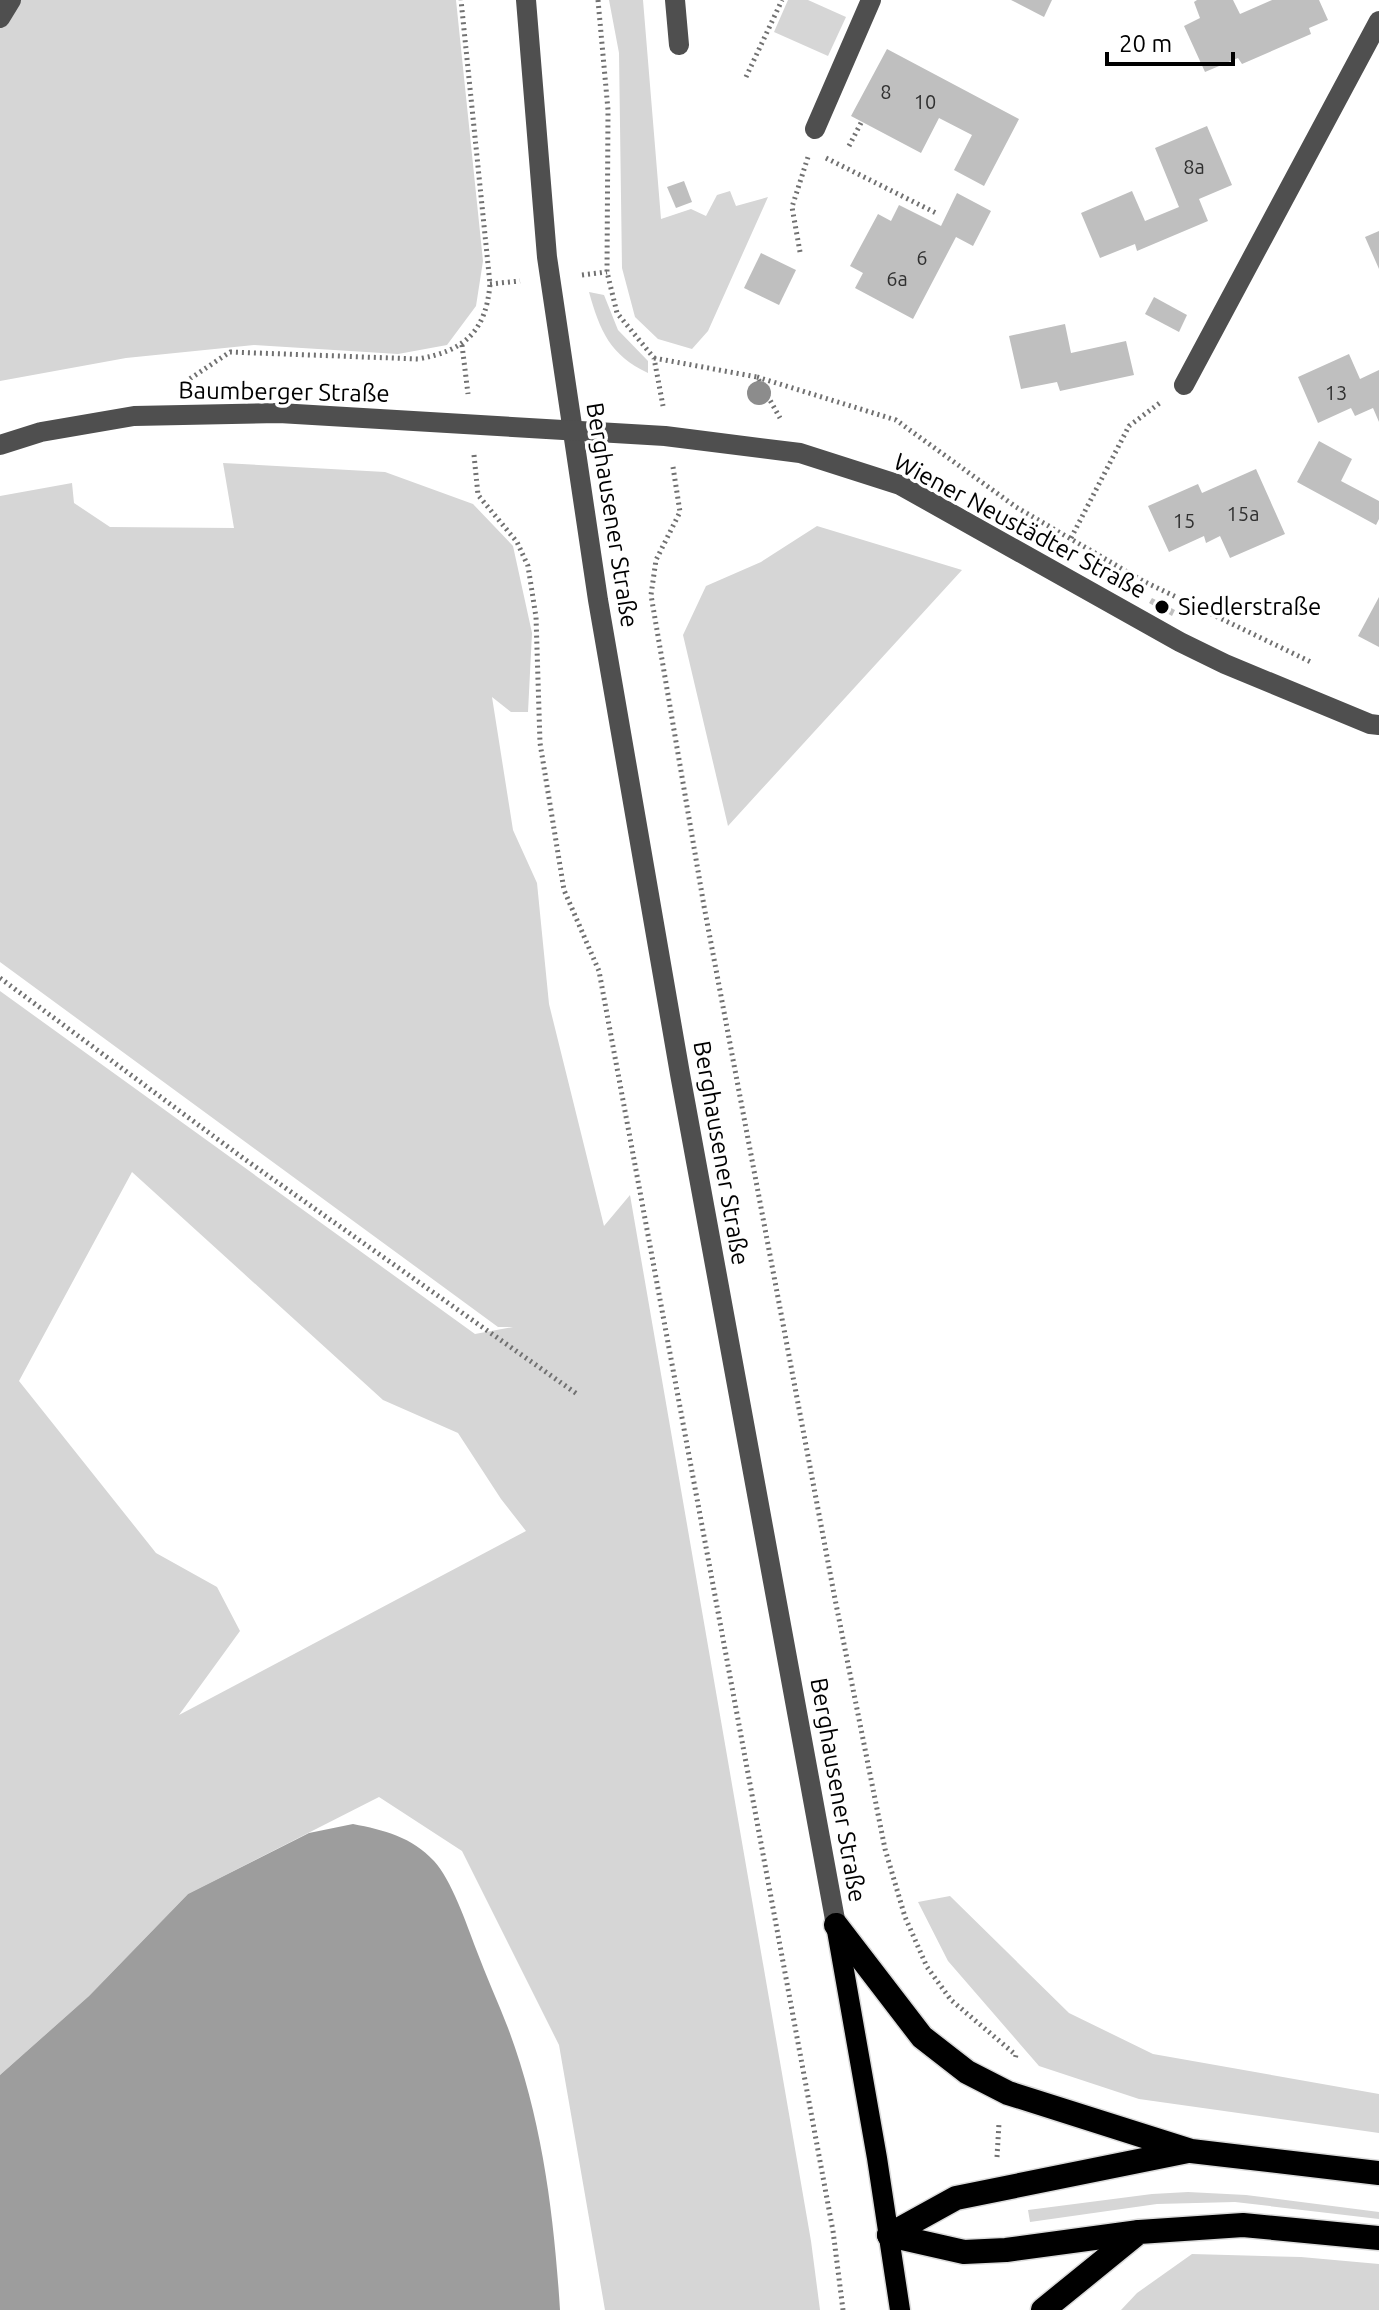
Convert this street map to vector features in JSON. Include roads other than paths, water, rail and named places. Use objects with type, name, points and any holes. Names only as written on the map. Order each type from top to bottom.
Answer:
[{"type":"highway","points":[[836,1925],[922,2037],[967,2072],[1008,2093],[1191,2151],[1379,2173]]},
{"type":"highway","points":[[889,2235],[956,2198],[1191,2151]]},
{"type":"highway","points":[[889,2235],[964,2252],[1006,2250],[1139,2232],[1243,2225],[1379,2238]]},
{"type":"highway","points":[[1043,2310],[1139,2232]]},
{"type":"main road","name":"Berghausener Straße","points":[[836,1925],[900,2310]]},
{"type":"street","points":[[0,18],[11,0]]},
{"type":"street","name":"Berghausener Straße","points":[[526,0],[547,257],[598,600],[680,1074],[836,1925]]},
{"type":"street","points":[[675,0],[679,45]]},
{"type":"street","points":[[815,129],[871,0]]},
{"type":"street","points":[[1184,385],[1379,21]]},
{"type":"street","name":"Baumberger Straße","points":[[0,445],[41,432],[134,416],[279,413],[571,430]]},
{"type":"street","name":"Wiener Neustädter Straße","points":[[571,430],[669,437],[800,453],[900,485],[1225,664],[1379,725]]},
{"type":"place","name":"Siedlerstraße","points":[[1162,607]]}]
